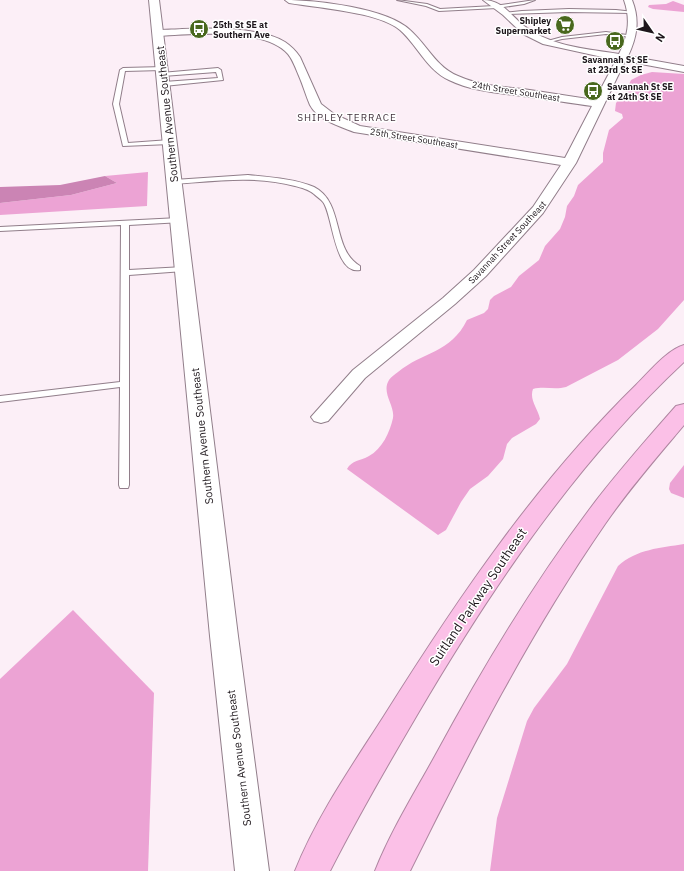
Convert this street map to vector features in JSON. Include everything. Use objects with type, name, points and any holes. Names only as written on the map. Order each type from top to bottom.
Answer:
[{"type":"highway","name":"Suitland Parkway Southeast","points":[[312,871],[389,734],[453,630],[510,547],[568,471],[596,439],[653,379],[684,351]]},
{"type":"highway","points":[[392,871],[427,801],[492,681],[549,588],[628,476],[684,411]]},
{"type":"main road","name":"Southern Avenue Southeast","points":[[154,0],[224,636],[252,871]]},
{"type":"street","name":"24th Street Southeast","points":[[289,0],[375,16],[395,23],[405,30],[437,68],[449,76],[463,81],[496,89],[600,104]]},
{"type":"street","points":[[487,0],[506,13],[526,32],[546,42],[568,48],[684,69]]},
{"type":"street","name":"Savannah Street Southeast","points":[[321,417],[359,374],[449,301],[480,273],[538,210],[570,163],[632,36],[634,17],[628,0]]},
{"type":"street","name":"25th Street Southeast","points":[[158,33],[223,31],[254,35],[278,43],[292,53],[316,105],[321,111],[332,118],[358,128],[570,163]]},
{"type":"lane","points":[[399,0],[427,5],[439,10],[497,6],[524,3],[533,0]]},
{"type":"lane","points":[[506,13],[566,9],[632,12]]},
{"type":"lane","points":[[546,42],[562,38],[606,33],[632,36]]},
{"type":"lane","points":[[163,75],[218,70],[221,80],[163,75],[123,70],[116,104],[125,145],[170,142]]},
{"type":"lane","points":[[174,182],[248,176],[283,181],[312,189],[327,202],[342,250],[349,263],[357,268]]},
{"type":"lane","points":[[0,229],[126,224],[179,220]]},
{"type":"lane","points":[[124,485],[126,224]]},
{"type":"lane","points":[[125,273],[184,269]]},
{"type":"lane","points":[[0,399],[124,384]]},
{"type":"shaded area","points":[[673,1],[684,5],[684,12],[653,9],[648,7],[649,5],[666,4]]},
{"type":"shaded area","points":[[652,72],[684,74],[684,300],[658,329],[618,360],[566,387],[533,389],[532,397],[540,419],[536,424],[512,438],[507,444],[503,459],[488,476],[470,489],[446,530],[438,535],[347,469],[354,462],[366,458],[374,453],[382,445],[388,434],[393,418],[392,408],[387,394],[387,385],[389,380],[407,365],[436,351],[453,339],[467,320],[484,313],[488,309],[490,300],[494,296],[511,287],[519,276],[539,260],[545,246],[560,229],[565,217],[567,206],[574,196],[578,185],[603,162],[603,153],[609,130],[623,118],[622,114],[615,111],[616,103],[625,93],[631,80]]},
{"type":"shaded area","points":[[148,172],[147,206],[0,215],[0,203],[71,195],[117,183],[105,176]]},
{"type":"shaded area","points":[[105,176],[117,183],[71,195],[0,203],[0,187],[60,185]]},
{"type":"shaded area","points":[[684,465],[684,498],[671,493],[669,489],[670,483]]},
{"type":"shaded area","points":[[684,544],[684,871],[490,871],[497,818],[527,721],[534,708],[567,664],[618,566],[625,560],[649,550]]},
{"type":"shaded area","points":[[73,610],[154,693],[148,871],[0,871],[0,679]]},
{"type":"place","name":"Shipley Supermarket","points":[[565,25]]},
{"type":"place","name":"25th St SE at Southern Ave","points":[[199,29]]},
{"type":"place","name":"Savannah St SE at 23rd St SE","points":[[615,41]]},
{"type":"place","name":"Savannah St SE at 24th St SE","points":[[593,91]]},
{"type":"district","name":"SHIPLEY TERRACE","points":[[347,117]]}]
